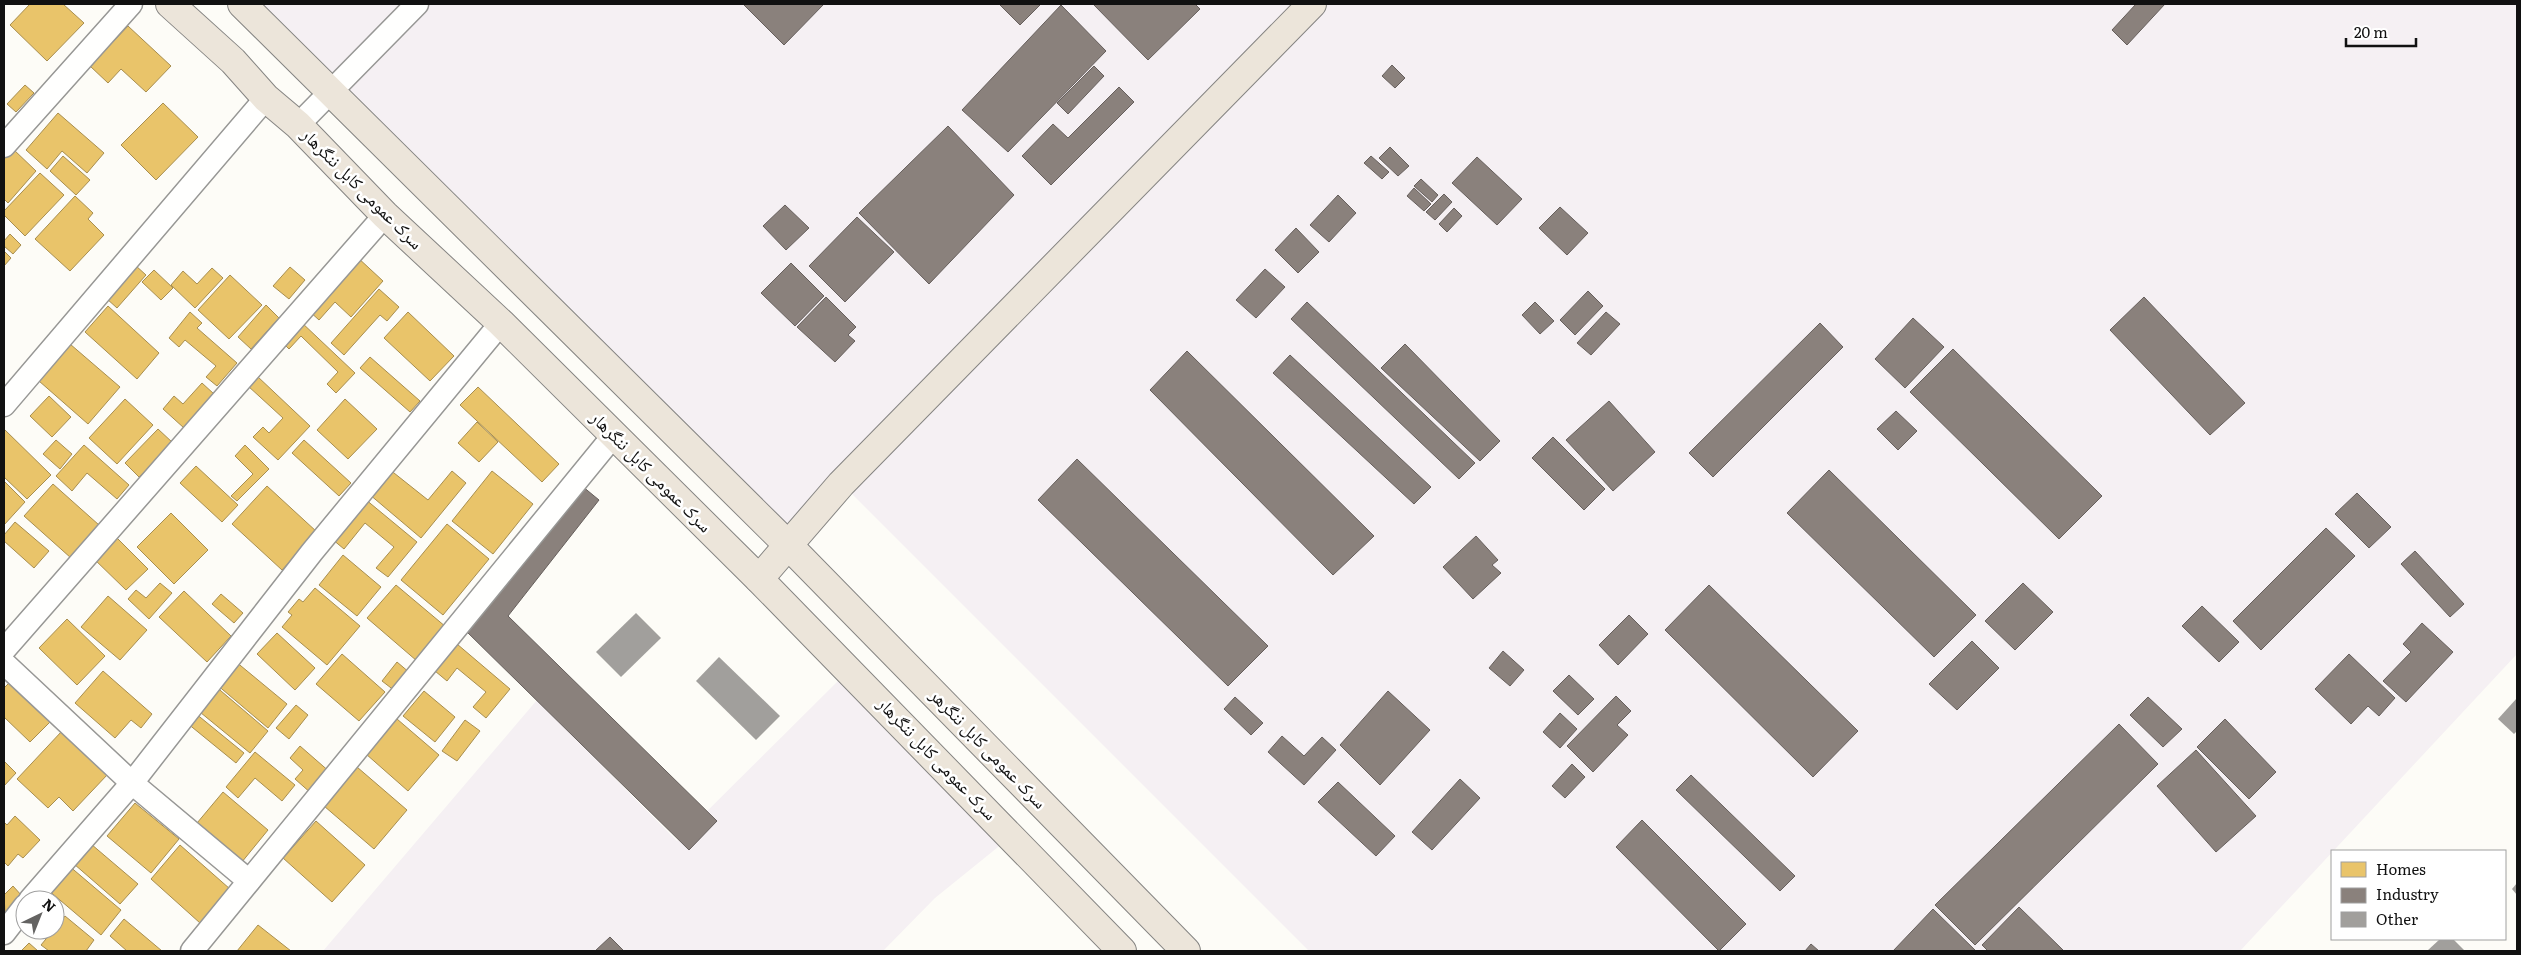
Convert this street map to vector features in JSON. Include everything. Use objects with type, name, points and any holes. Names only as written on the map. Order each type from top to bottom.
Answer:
[{"type":"highway","name":"سرک عمومی کابل ننگرهار","points":[[170,4],[233,61],[266,98],[298,125],[385,215],[501,323],[759,579],[1122,951]]},
{"type":"highway","points":[[242,4],[789,546]]},
{"type":"highway","points":[[759,579],[841,484],[1312,4]]},
{"type":"highway","name":"سرک عمومی کابل ننگرهر","points":[[789,546],[1186,951]]},
{"type":"street","points":[[4,146],[131,4]]},
{"type":"street","points":[[298,125],[417,4]]},
{"type":"street","points":[[4,405],[266,98]]},
{"type":"street","points":[[4,650],[385,215]]},
{"type":"street","points":[[39,890],[132,783],[312,552],[501,323]]},
{"type":"street","points":[[192,951],[614,435]]},
{"type":"street","points":[[4,663],[132,783],[249,881]]},
{"type":"street","points":[[4,933],[15,919]]},
{"type":"shaded area","points":[[242,4],[2517,4],[2517,654],[2334,850],[2331,850],[2331,853],[2240,951],[1309,951],[842,484],[789,546]]},
{"type":"shaded area","points":[[839,680],[1008,839],[935,898],[883,951],[323,951],[537,700],[677,841]]},
{"type":"building: Homes","points":[[30,4],[63,4],[84,23],[47,61],[10,25]]},
{"type":"building: Homes","points":[[128,26],[171,66],[146,92],[121,69],[108,83],[90,66]]},
{"type":"building: Homes","points":[[25,85],[34,93],[16,112],[7,104]]},
{"type":"building: Homes","points":[[163,103],[198,137],[156,180],[121,145]]},
{"type":"building: Homes","points":[[58,113],[104,153],[87,173],[62,151],[47,169],[26,150]]},
{"type":"building: Homes","points":[[13,149],[36,171],[8,203],[4,199],[4,159]]},
{"type":"building: Homes","points":[[63,156],[90,180],[76,195],[50,171]]},
{"type":"building: Homes","points":[[40,173],[64,195],[25,236],[4,215],[4,211]]},
{"type":"building: Homes","points":[[75,196],[93,213],[88,219],[104,235],[70,271],[35,239]]},
{"type":"building: Homes","points":[[10,234],[21,245],[13,254],[4,246],[4,241]]},
{"type":"building: Homes","points":[[4,251],[11,258],[4,266]]},
{"type":"building: Homes","points":[[356,256],[383,281],[351,317],[335,302],[319,320],[308,310]]},
{"type":"building: Homes","points":[[135,265],[146,275],[117,308],[106,298]]},
{"type":"building: Homes","points":[[290,267],[305,280],[289,299],[273,286]]},
{"type":"building: Homes","points":[[212,268],[223,278],[195,308],[171,285],[183,271],[197,284]]},
{"type":"building: Homes","points":[[154,270],[173,288],[161,300],[142,282]]},
{"type":"building: Homes","points":[[230,275],[262,305],[229,339],[198,310]]},
{"type":"building: Homes","points":[[379,289],[399,307],[387,321],[380,315],[344,355],[331,343]]},
{"type":"building: Homes","points":[[266,305],[279,318],[251,349],[238,337]]},
{"type":"building: Homes","points":[[108,306],[159,353],[137,379],[85,332]]},
{"type":"building: Homes","points":[[190,312],[202,323],[197,328],[237,363],[217,386],[206,377],[216,366],[185,340],[179,347],[169,338]]},
{"type":"building: Homes","points":[[408,312],[454,356],[430,381],[384,338]]},
{"type":"building: Homes","points":[[300,321],[355,373],[336,393],[327,384],[338,372],[301,336],[289,349],[281,341]]},
{"type":"building: Homes","points":[[70,344],[120,387],[88,424],[39,381]]},
{"type":"building: Homes","points":[[370,357],[420,401],[410,412],[360,368]]},
{"type":"building: Homes","points":[[257,376],[310,426],[278,460],[253,437],[263,427],[269,433],[283,418],[248,386]]},
{"type":"building: Homes","points":[[202,383],[214,394],[184,428],[163,409],[174,396],[183,404]]},
{"type":"building: Homes","points":[[478,387],[559,464],[542,482],[460,405]]},
{"type":"building: Homes","points":[[49,396],[71,417],[52,437],[30,416]]},
{"type":"building: Homes","points":[[125,399],[153,425],[117,464],[89,438]]},
{"type":"building: Homes","points":[[345,399],[377,429],[348,459],[317,430]]},
{"type":"building: Homes","points":[[477,422],[498,442],[479,462],[458,443]]},
{"type":"building: Homes","points":[[4,429],[51,475],[27,499],[4,477]]},
{"type":"building: Homes","points":[[158,429],[173,443],[139,477],[125,463]]},
{"type":"building: Homes","points":[[56,440],[72,454],[60,469],[43,454]]},
{"type":"building: Homes","points":[[304,440],[351,483],[339,496],[292,453]]},
{"type":"building: Homes","points":[[84,445],[129,485],[117,499],[87,473],[72,491],[56,476]]},
{"type":"building: Homes","points":[[245,445],[269,469],[237,501],[231,496],[253,474],[235,456]]},
{"type":"building: Homes","points":[[196,466],[238,505],[222,522],[180,483]]},
{"type":"building: Homes","points":[[389,469],[428,500],[452,471],[466,483],[421,538],[369,494]]},
{"type":"building: Homes","points":[[492,471],[533,504],[493,554],[452,521]]},
{"type":"building: Homes","points":[[4,481],[25,502],[4,525]]},
{"type":"building: Homes","points":[[53,484],[99,525],[71,558],[24,516]]},
{"type":"building: Homes","points":[[267,486],[317,532],[282,570],[232,524]]},
{"type":"building: Homes","points":[[365,499],[417,542],[388,577],[376,568],[394,547],[365,523],[344,549],[332,539]]},
{"type":"building: Homes","points":[[171,513],[208,550],[174,584],[137,547]]},
{"type":"building: Homes","points":[[15,522],[49,551],[34,568],[4,541],[4,535]]},
{"type":"building: Homes","points":[[447,524],[489,559],[443,615],[401,580]]},
{"type":"building: Homes","points":[[113,534],[148,569],[126,590],[91,556]]},
{"type":"building: Homes","points":[[343,555],[381,587],[357,616],[319,585]]},
{"type":"building: Homes","points":[[160,583],[172,593],[149,619],[128,599],[136,590],[146,598]]},
{"type":"building: Homes","points":[[396,585],[446,627],[417,661],[367,618]]},
{"type":"building: Homes","points":[[315,588],[360,626],[327,665],[282,627],[292,615],[288,612],[299,599],[303,602]]},
{"type":"building: Homes","points":[[184,591],[231,636],[207,662],[159,617]]},
{"type":"building: Homes","points":[[221,594],[243,613],[234,623],[212,604]]},
{"type":"building: Homes","points":[[108,596],[147,630],[120,660],[81,627]]},
{"type":"building: Homes","points":[[67,619],[105,656],[77,685],[39,648]]},
{"type":"building: Homes","points":[[277,633],[315,668],[295,690],[257,654]]},
{"type":"building: Homes","points":[[457,644],[510,689],[486,718],[473,707],[486,692],[457,668],[447,681],[435,671]]},
{"type":"building: Homes","points":[[342,654],[385,692],[359,721],[316,684]]},
{"type":"building: Homes","points":[[235,661],[287,704],[268,728],[216,684]]},
{"type":"building: Homes","points":[[397,662],[410,673],[395,691],[382,681]]},
{"type":"building: Homes","points":[[103,671],[152,714],[141,728],[131,720],[115,738],[75,703]]},
{"type":"building: Homes","points":[[14,678],[55,717],[30,742],[4,717],[4,688]]},
{"type":"building: Homes","points":[[214,685],[268,731],[250,753],[195,708]]},
{"type":"building: Homes","points":[[424,691],[455,717],[435,742],[403,716]]},
{"type":"building: Homes","points":[[296,705],[308,715],[289,739],[276,728]]},
{"type":"building: Homes","points":[[195,713],[244,753],[236,763],[187,723]]},
{"type":"building: Homes","points":[[397,719],[439,755],[408,791],[366,754]]},
{"type":"building: Homes","points":[[465,720],[480,731],[457,761],[442,751]]},
{"type":"building: Homes","points":[[62,731],[108,774],[73,811],[59,797],[48,808],[17,779]]},
{"type":"building: Homes","points":[[300,746],[331,773],[312,794],[295,779],[303,770],[290,758]]},
{"type":"building: Homes","points":[[255,752],[295,785],[282,801],[255,778],[238,798],[226,787]]},
{"type":"building: Homes","points":[[4,761],[16,773],[4,786]]},
{"type":"building: Homes","points":[[357,767],[407,810],[374,849],[324,806]]},
{"type":"building: Homes","points":[[223,792],[268,830],[237,868],[192,829]]},
{"type":"building: Homes","points":[[135,803],[179,839],[151,873],[107,836]]},
{"type":"building: Homes","points":[[15,816],[40,840],[23,858],[18,854],[8,866],[4,862],[4,822],[7,825]]},
{"type":"building: Homes","points":[[316,821],[365,865],[332,902],[283,858]]},
{"type":"building: Homes","points":[[91,844],[138,884],[120,904],[74,864]]},
{"type":"building: Homes","points":[[180,845],[230,889],[200,923],[151,879]]},
{"type":"building: Homes","points":[[68,865],[121,910],[101,935],[65,904],[65,890],[47,889]]},
{"type":"building: Homes","points":[[13,886],[17,890],[15,890],[15,903],[5,912],[4,895]]},
{"type":"building: Homes","points":[[65,916],[94,940],[86,951],[49,951],[41,945],[45,940],[65,940]]},
{"type":"building: Homes","points":[[124,919],[162,951],[127,951],[110,936]]},
{"type":"building: Homes","points":[[258,925],[291,951],[237,951]]},
{"type":"building: Homes","points":[[29,943],[38,951],[21,951]]},
{"type":"building: Industry","points":[[743,4],[824,4],[784,45]]},
{"type":"building: Industry","points":[[999,4],[1041,4],[1020,25]]},
{"type":"building: Industry","points":[[1093,4],[1195,4],[1200,9],[1148,60]]},
{"type":"building: Industry","points":[[2136,4],[2165,4],[2127,45],[2112,30]]},
{"type":"building: Industry","points":[[1061,5],[1106,51],[1008,152],[962,110]]},
{"type":"building: Industry","points":[[1392,65],[1405,78],[1395,88],[1382,76]]},
{"type":"building: Industry","points":[[1094,66],[1104,76],[1068,114],[1057,103]]},
{"type":"building: Industry","points":[[1119,87],[1134,102],[1051,185],[1022,156],[1053,124],[1068,138]]},
{"type":"building: Industry","points":[[948,126],[1014,195],[929,284],[859,213]]},
{"type":"building: Industry","points":[[1390,147],[1409,166],[1398,176],[1379,158]]},
{"type":"building: Industry","points":[[1371,156],[1389,172],[1382,179],[1364,163]]},
{"type":"building: Industry","points":[[1477,157],[1522,199],[1497,225],[1452,183]]},
{"type":"building: Industry","points":[[1421,179],[1438,195],[1432,202],[1414,186]]},
{"type":"building: Industry","points":[[1414,188],[1431,204],[1424,211],[1407,196]]},
{"type":"building: Industry","points":[[1444,194],[1452,202],[1435,220],[1426,212]]},
{"type":"building: Industry","points":[[1338,195],[1356,213],[1329,242],[1310,225]]},
{"type":"building: Industry","points":[[785,205],[809,228],[786,250],[763,226]]},
{"type":"building: Industry","points":[[1560,207],[1588,233],[1567,255],[1539,228]]},
{"type":"building: Industry","points":[[1454,208],[1462,216],[1447,232],[1439,224]]},
{"type":"building: Industry","points":[[857,217],[894,252],[845,302],[809,266]]},
{"type":"building: Industry","points":[[1296,228],[1319,252],[1298,273],[1275,250]]},
{"type":"building: Industry","points":[[791,263],[824,296],[795,326],[761,293]]},
{"type":"building: Industry","points":[[1265,269],[1285,287],[1256,318],[1236,300]]},
{"type":"building: Industry","points":[[1588,291],[1603,306],[1575,335],[1560,320]]},
{"type":"building: Industry","points":[[826,297],[856,327],[848,335],[855,341],[835,362],[797,327]]},
{"type":"building: Industry","points":[[2144,297],[2245,403],[2210,435],[2110,330]]},
{"type":"building: Industry","points":[[1307,302],[1475,463],[1459,479],[1291,319]]},
{"type":"building: Industry","points":[[1535,302],[1554,321],[1540,334],[1522,315]]},
{"type":"building: Industry","points":[[1606,312],[1620,324],[1591,355],[1577,343]]},
{"type":"building: Industry","points":[[1913,318],[1944,347],[1905,388],[1875,359]]},
{"type":"building: Industry","points":[[1820,323],[1843,347],[1713,477],[1689,453]]},
{"type":"building: Industry","points":[[1405,344],[1500,441],[1480,461],[1381,368]]},
{"type":"building: Industry","points":[[1953,349],[2102,496],[2059,539],[1910,392]]},
{"type":"building: Industry","points":[[1187,351],[1374,536],[1333,575],[1150,390]]},
{"type":"building: Industry","points":[[1290,355],[1431,487],[1414,504],[1273,373]]},
{"type":"building: Industry","points":[[1609,401],[1655,452],[1613,491],[1566,440]]},
{"type":"building: Industry","points":[[1896,411],[1917,431],[1898,450],[1877,429]]},
{"type":"building: Industry","points":[[1553,437],[1605,489],[1584,510],[1532,458]]},
{"type":"building: Industry","points":[[1077,459],[1268,646],[1228,686],[1038,500]]},
{"type":"building: Industry","points":[[1829,470],[1976,615],[1934,657],[1787,513]]},
{"type":"building: Industry","points":[[582,486],[599,500],[508,616],[717,821],[689,850],[466,631]]},
{"type":"building: Industry","points":[[2357,493],[2391,527],[2369,548],[2335,514]]},
{"type":"building: Industry","points":[[2326,528],[2355,556],[2261,650],[2233,621]]},
{"type":"building: Industry","points":[[1476,536],[1498,560],[1492,565],[1501,573],[1473,599],[1443,567]]},
{"type":"building: Industry","points":[[2415,551],[2464,604],[2450,617],[2401,564]]},
{"type":"building: Industry","points":[[2023,583],[2053,612],[2015,650],[1985,621]]},
{"type":"building: Industry","points":[[1709,585],[1858,731],[1813,777],[1665,630]]},
{"type":"building: Industry","points":[[2202,606],[2239,642],[2219,662],[2182,626]]},
{"type":"building: Industry","points":[[1629,615],[1648,634],[1618,665],[1599,645]]},
{"type":"building: Industry","points":[[2422,623],[2453,652],[2406,702],[2383,681],[2411,652],[2403,644]]},
{"type":"building: Industry","points":[[1972,641],[1999,668],[1957,710],[1929,684]]},
{"type":"building: Industry","points":[[1503,651],[1524,670],[1510,686],[1489,668]]},
{"type":"building: Industry","points":[[2349,654],[2395,698],[2379,716],[2368,706],[2351,724],[2315,689]]},
{"type":"building: Industry","points":[[1569,675],[1594,699],[1578,715],[1553,691]]},
{"type":"building: Industry","points":[[1388,691],[1430,730],[1380,785],[1340,745]]},
{"type":"building: Industry","points":[[1616,696],[1631,711],[1617,725],[1628,735],[1593,772],[1567,746]]},
{"type":"building: Industry","points":[[1235,697],[1263,723],[1251,735],[1224,709]]},
{"type":"building: Industry","points":[[2148,697],[2182,729],[2163,747],[2130,715]]},
{"type":"building: Industry","points":[[1560,713],[1577,729],[1560,748],[1543,732]]},
{"type":"building: Industry","points":[[2225,719],[2276,772],[2249,799],[2197,747]]},
{"type":"building: Industry","points":[[2119,724],[2158,764],[1975,945],[1935,905]]},
{"type":"building: Industry","points":[[1282,736],[1304,756],[1322,737],[1336,750],[1304,785],[1268,752]]},
{"type":"building: Industry","points":[[2196,750],[2256,816],[2216,852],[2157,786]]},
{"type":"building: Industry","points":[[1572,764],[1585,777],[1565,798],[1552,786]]},
{"type":"building: Industry","points":[[1691,775],[1795,876],[1780,891],[1676,790]]},
{"type":"building: Industry","points":[[1460,779],[1480,798],[1432,850],[1412,832]]},
{"type":"building: Industry","points":[[1338,782],[1395,836],[1376,856],[1318,802]]},
{"type":"building: Industry","points":[[1642,820],[1746,924],[1719,951],[1616,847]]},
{"type":"building: Industry","points":[[2019,907],[2062,951],[1988,951],[1982,945]]},
{"type":"building: Industry","points":[[1933,909],[1976,951],[1893,951]]},
{"type":"building: Industry","points":[[610,937],[624,951],[595,951]]},
{"type":"building: Industry","points":[[1811,944],[1819,951],[1805,951]]},
{"type":"building: Other","points":[[636,613],[661,638],[621,677],[596,652]]},
{"type":"building: Other","points":[[719,657],[780,716],[756,740],[696,681]]},
{"type":"building: Other","points":[[2517,698],[2517,731],[2514,734],[2498,719]]},
{"type":"building: Other","points":[[2517,883],[2517,895],[2512,889]]},
{"type":"building: Other","points":[[2439,940],[2454,940],[2465,951],[2427,951]]}]
